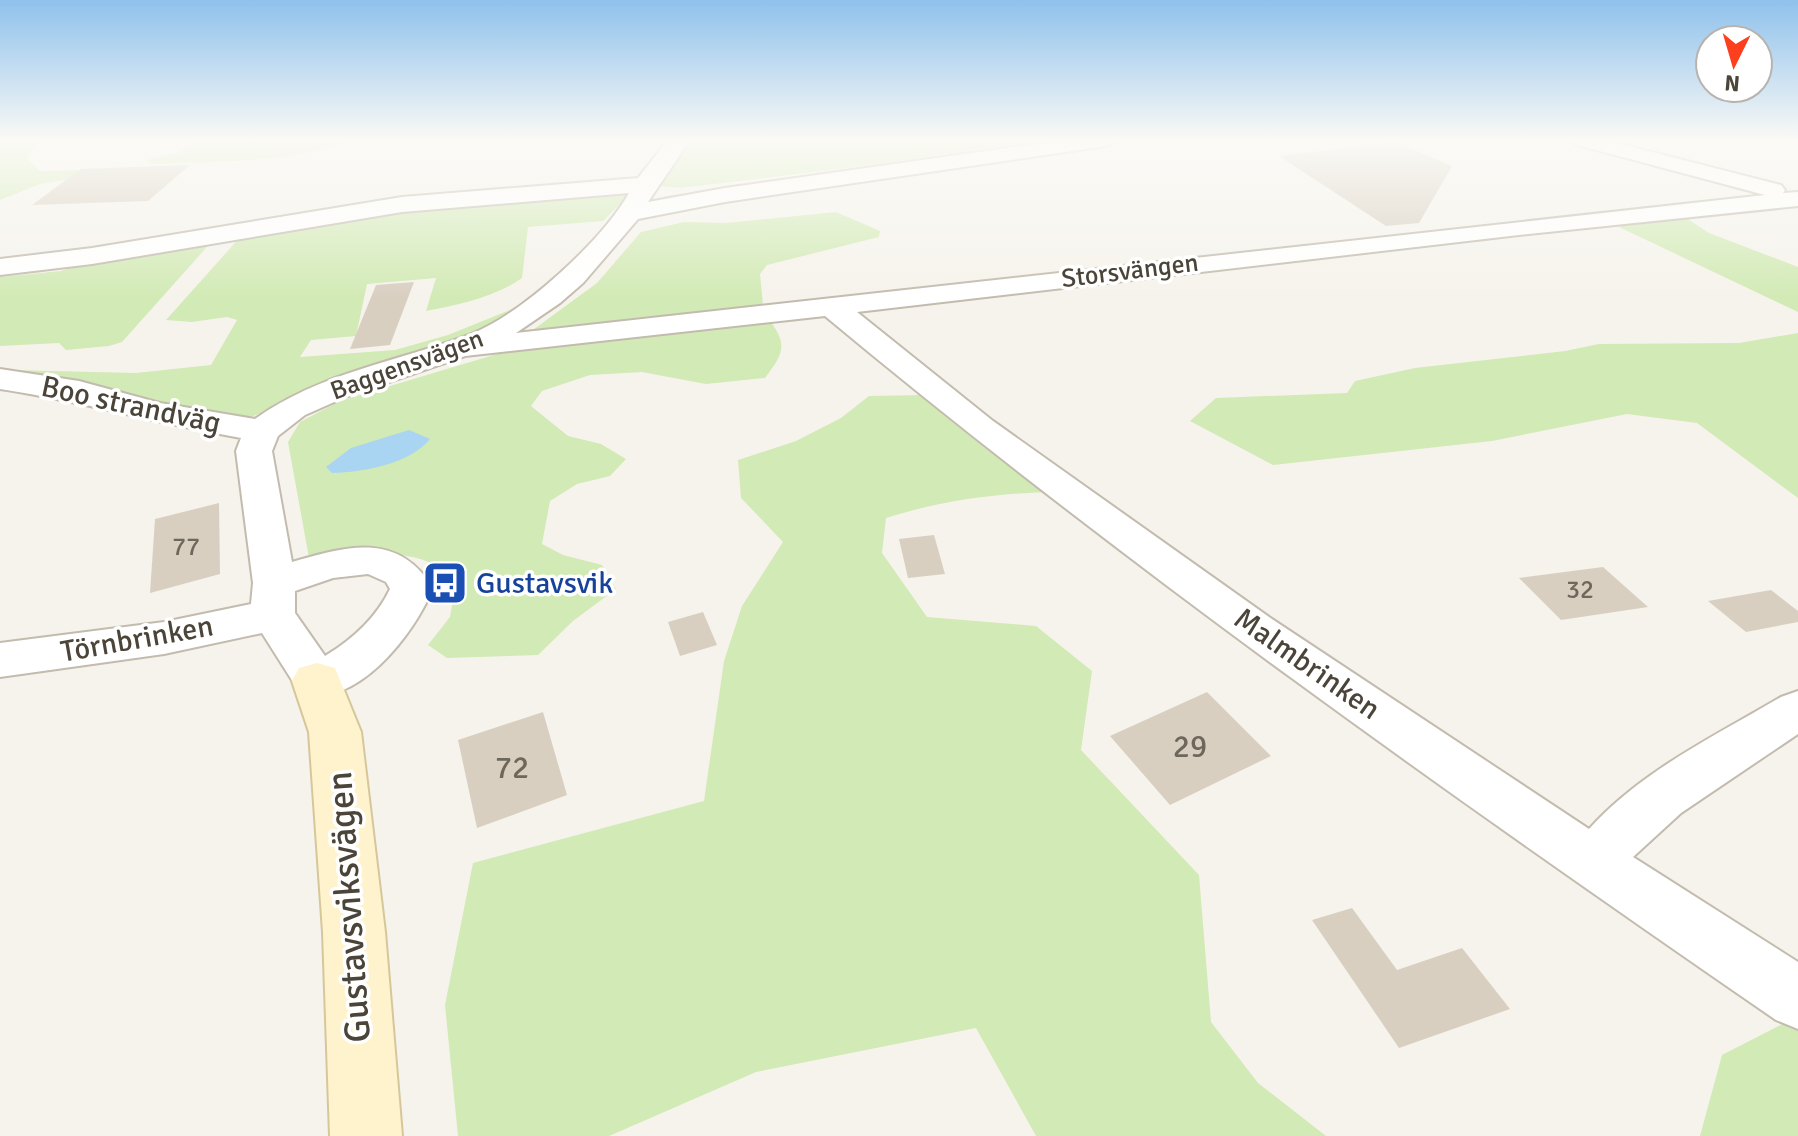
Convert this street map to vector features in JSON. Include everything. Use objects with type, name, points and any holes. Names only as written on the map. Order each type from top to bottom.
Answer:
[{"type":"street","points":[[0,267],[136,251],[379,208],[532,193]]},
{"type":"street","name":"Baggensvägen","points":[[262,431],[277,417],[314,398],[463,347],[502,329],[550,297],[573,277],[630,213],[641,193]]},
{"type":"street","points":[[630,213],[739,193]]},
{"type":"street","name":"Storsvängen","points":[[463,347],[832,307],[1201,261],[1798,198]]},
{"type":"street","name":"Malmbrinken","points":[[832,307],[981,428],[1253,628],[1594,863],[1798,998]]},
{"type":"street","name":"Boo strandväg","points":[[0,379],[79,391],[157,413],[262,431]]},
{"type":"street","points":[[262,431],[254,451],[273,599],[317,681]]},
{"type":"street","name":"Törnbrinken","points":[[0,660],[164,638],[273,599],[343,563],[386,563],[405,574],[412,588],[405,606],[370,649],[345,667],[317,681]]},
{"type":"street","name":"Gustavsviksvägen","points":[[317,681],[335,732],[354,932],[366,1136]]},
{"type":"street","points":[[1594,863],[1613,838],[1659,800],[1798,710]]},
{"type":"green space","points":[[0,193],[17,193],[0,200]]},
{"type":"green space","points":[[581,193],[626,193],[626,198],[603,221],[528,227],[522,278],[476,299],[426,311],[436,278],[367,284],[356,336],[311,340],[300,357],[395,350],[448,335],[520,306],[479,332],[248,418],[17,375],[11,370],[136,373],[211,365],[237,320],[227,317],[192,322],[166,320],[242,235],[345,217],[529,198],[555,201]]},
{"type":"green space","points":[[836,212],[880,231],[879,237],[767,265],[760,274],[763,306],[526,335],[597,283],[641,232],[684,222],[726,223]]},
{"type":"green space","points":[[1688,219],[1709,233],[1798,267],[1798,312],[1619,227],[1647,220]]},
{"type":"green space","points":[[214,239],[122,342],[66,350],[59,343],[0,346],[0,277],[61,271],[83,263]]},
{"type":"green space","points":[[770,321],[780,337],[781,350],[765,378],[706,384],[642,372],[590,375],[542,391],[531,406],[568,436],[601,444],[626,459],[610,476],[577,484],[550,501],[542,544],[563,555],[602,565],[616,589],[573,621],[538,655],[447,658],[428,645],[450,617],[454,594],[439,569],[425,561],[375,554],[309,558],[288,442],[300,422],[340,401],[497,354]]},
{"type":"green space","points":[[1798,333],[1798,498],[1697,423],[1627,414],[1492,441],[1273,465],[1190,421],[1216,398],[1347,393],[1355,381],[1415,368],[1565,351],[1599,344],[1739,343]]},
{"type":"green space","points":[[924,395],[1048,492],[966,499],[886,518],[882,553],[927,617],[1036,626],[1092,671],[1081,750],[1199,875],[1211,1022],[1258,1083],[1326,1136],[1036,1136],[976,1028],[756,1072],[609,1136],[458,1136],[445,1005],[473,863],[704,801],[724,661],[742,606],[783,542],[741,498],[738,460],[796,441],[841,418],[869,396]]},
{"type":"green space","points":[[1798,1016],[1798,1136],[1700,1136],[1722,1055]]},
{"type":"water","points":[[409,430],[430,439],[411,455],[385,465],[344,472],[332,473],[326,467],[351,448]]},
{"type":"building","points":[[48,193],[157,193],[148,201],[32,205]]},
{"type":"building","points":[[1336,193],[1436,193],[1419,223],[1386,226]]},
{"type":"building","points":[[414,282],[390,345],[350,349],[376,285]]},
{"type":"building","points":[[219,503],[220,574],[150,593],[155,519]]},
{"type":"building","points":[[934,535],[945,574],[908,578],[899,539]]},
{"type":"building","points":[[1603,567],[1648,607],[1561,620],[1519,578]]},
{"type":"building","points":[[1771,590],[1798,611],[1798,622],[1746,632],[1708,601]]},
{"type":"building","points":[[703,612],[717,645],[680,656],[668,622]]},
{"type":"building","points":[[1207,692],[1271,756],[1170,805],[1110,736]]},
{"type":"building","points":[[543,712],[567,795],[477,828],[458,740]]},
{"type":"building","points":[[1352,908],[1397,970],[1462,948],[1510,1009],[1399,1048],[1312,920]]},
{"type":"waterway","points":[[666,197],[696,193]]},
{"type":"place","name":"Gustavsvik","points":[[445,583]]}]
